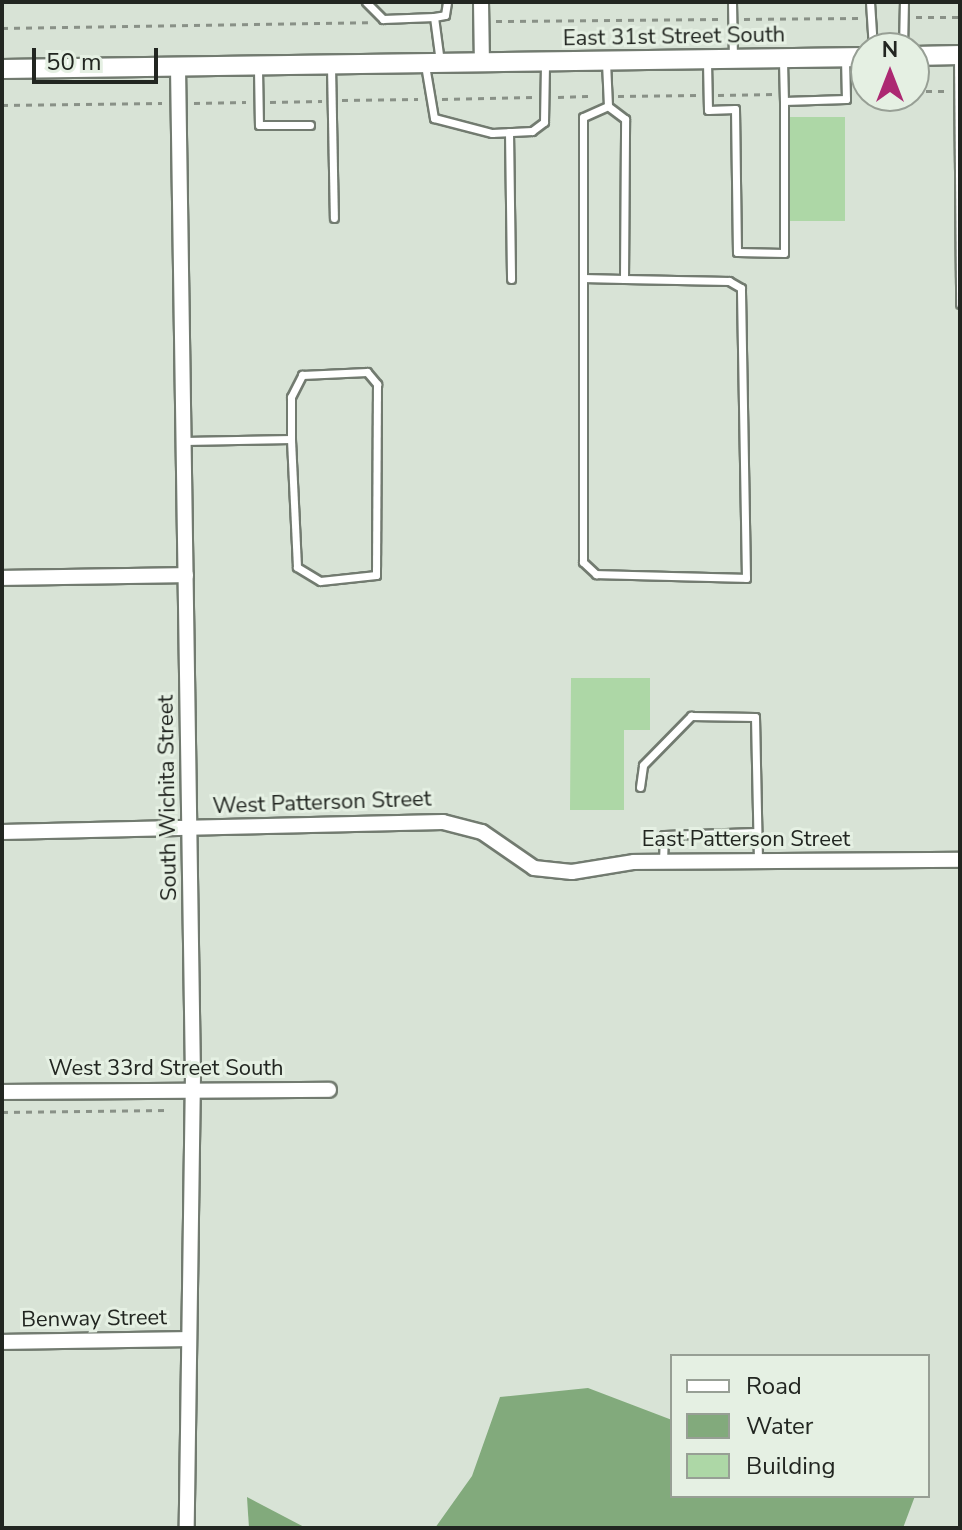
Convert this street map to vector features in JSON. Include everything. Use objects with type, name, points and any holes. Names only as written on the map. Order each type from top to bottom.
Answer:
[{"type":"street","points":[[481,2],[482,64]]},
{"type":"street","points":[[930,56],[959,55]]},
{"type":"street","name":"East 31st Street South","points":[[2,69],[850,57]]},
{"type":"street","name":"South Wichita Street","points":[[178,67],[191,829],[192,1091],[186,1339],[187,1528]]},
{"type":"street","points":[[2,578],[186,575]]},
{"type":"street","name":"West Patterson Street","points":[[2,832],[443,822],[482,832],[534,868]]},
{"type":"street","name":"East Patterson Street","points":[[534,868],[572,872],[663,862],[960,860]]},
{"type":"street","name":"West 33rd Street South","points":[[2,1092],[329,1090]]},
{"type":"street","name":"Benway Street","points":[[2,1342],[186,1339]]},
{"type":"lane","points":[[366,2],[383,19],[445,15],[447,2]]},
{"type":"lane","points":[[732,2],[733,59]]},
{"type":"lane","points":[[870,2],[872,32]]},
{"type":"lane","points":[[903,32],[904,2]]},
{"type":"lane","points":[[434,17],[434,118],[462,130],[509,132],[544,122],[545,63]]},
{"type":"lane","points":[[959,55],[960,304]]},
{"type":"lane","points":[[784,101],[846,99],[845,57]]},
{"type":"lane","points":[[707,60],[708,110],[735,109],[737,252],[784,253],[783,58]]},
{"type":"lane","points":[[606,62],[608,106],[625,119],[624,279]]},
{"type":"lane","points":[[258,66],[259,125],[310,125]]},
{"type":"lane","points":[[331,66],[334,218]]},
{"type":"lane","points":[[583,278],[729,281],[741,288],[746,578],[611,576],[583,562],[583,278],[583,117],[608,106]]},
{"type":"lane","points":[[509,132],[511,279]]},
{"type":"lane","points":[[358,370],[373,377],[376,575],[320,581],[297,567],[291,439],[291,397],[302,375],[358,370]]},
{"type":"lane","points":[[184,441],[291,439]]},
{"type":"lane","points":[[640,787],[643,765],[691,716],[755,717],[758,862]]},
{"type":"lane","points":[[663,862],[664,835],[757,832]]},
{"type":"path","points":[[930,91],[958,91]]},
{"type":"path","points":[[2,1112],[168,1110]]},
{"type":"water","points":[[588,1388],[670,1419],[670,1498],[914,1498],[903,1528],[435,1528],[472,1476],[500,1397]]},
{"type":"water","points":[[247,1497],[306,1528],[249,1528]]},
{"type":"building","points":[[790,117],[845,117],[845,221],[790,221]]},
{"type":"building","points":[[571,678],[650,678],[650,730],[624,730],[624,810],[570,810]]}]
